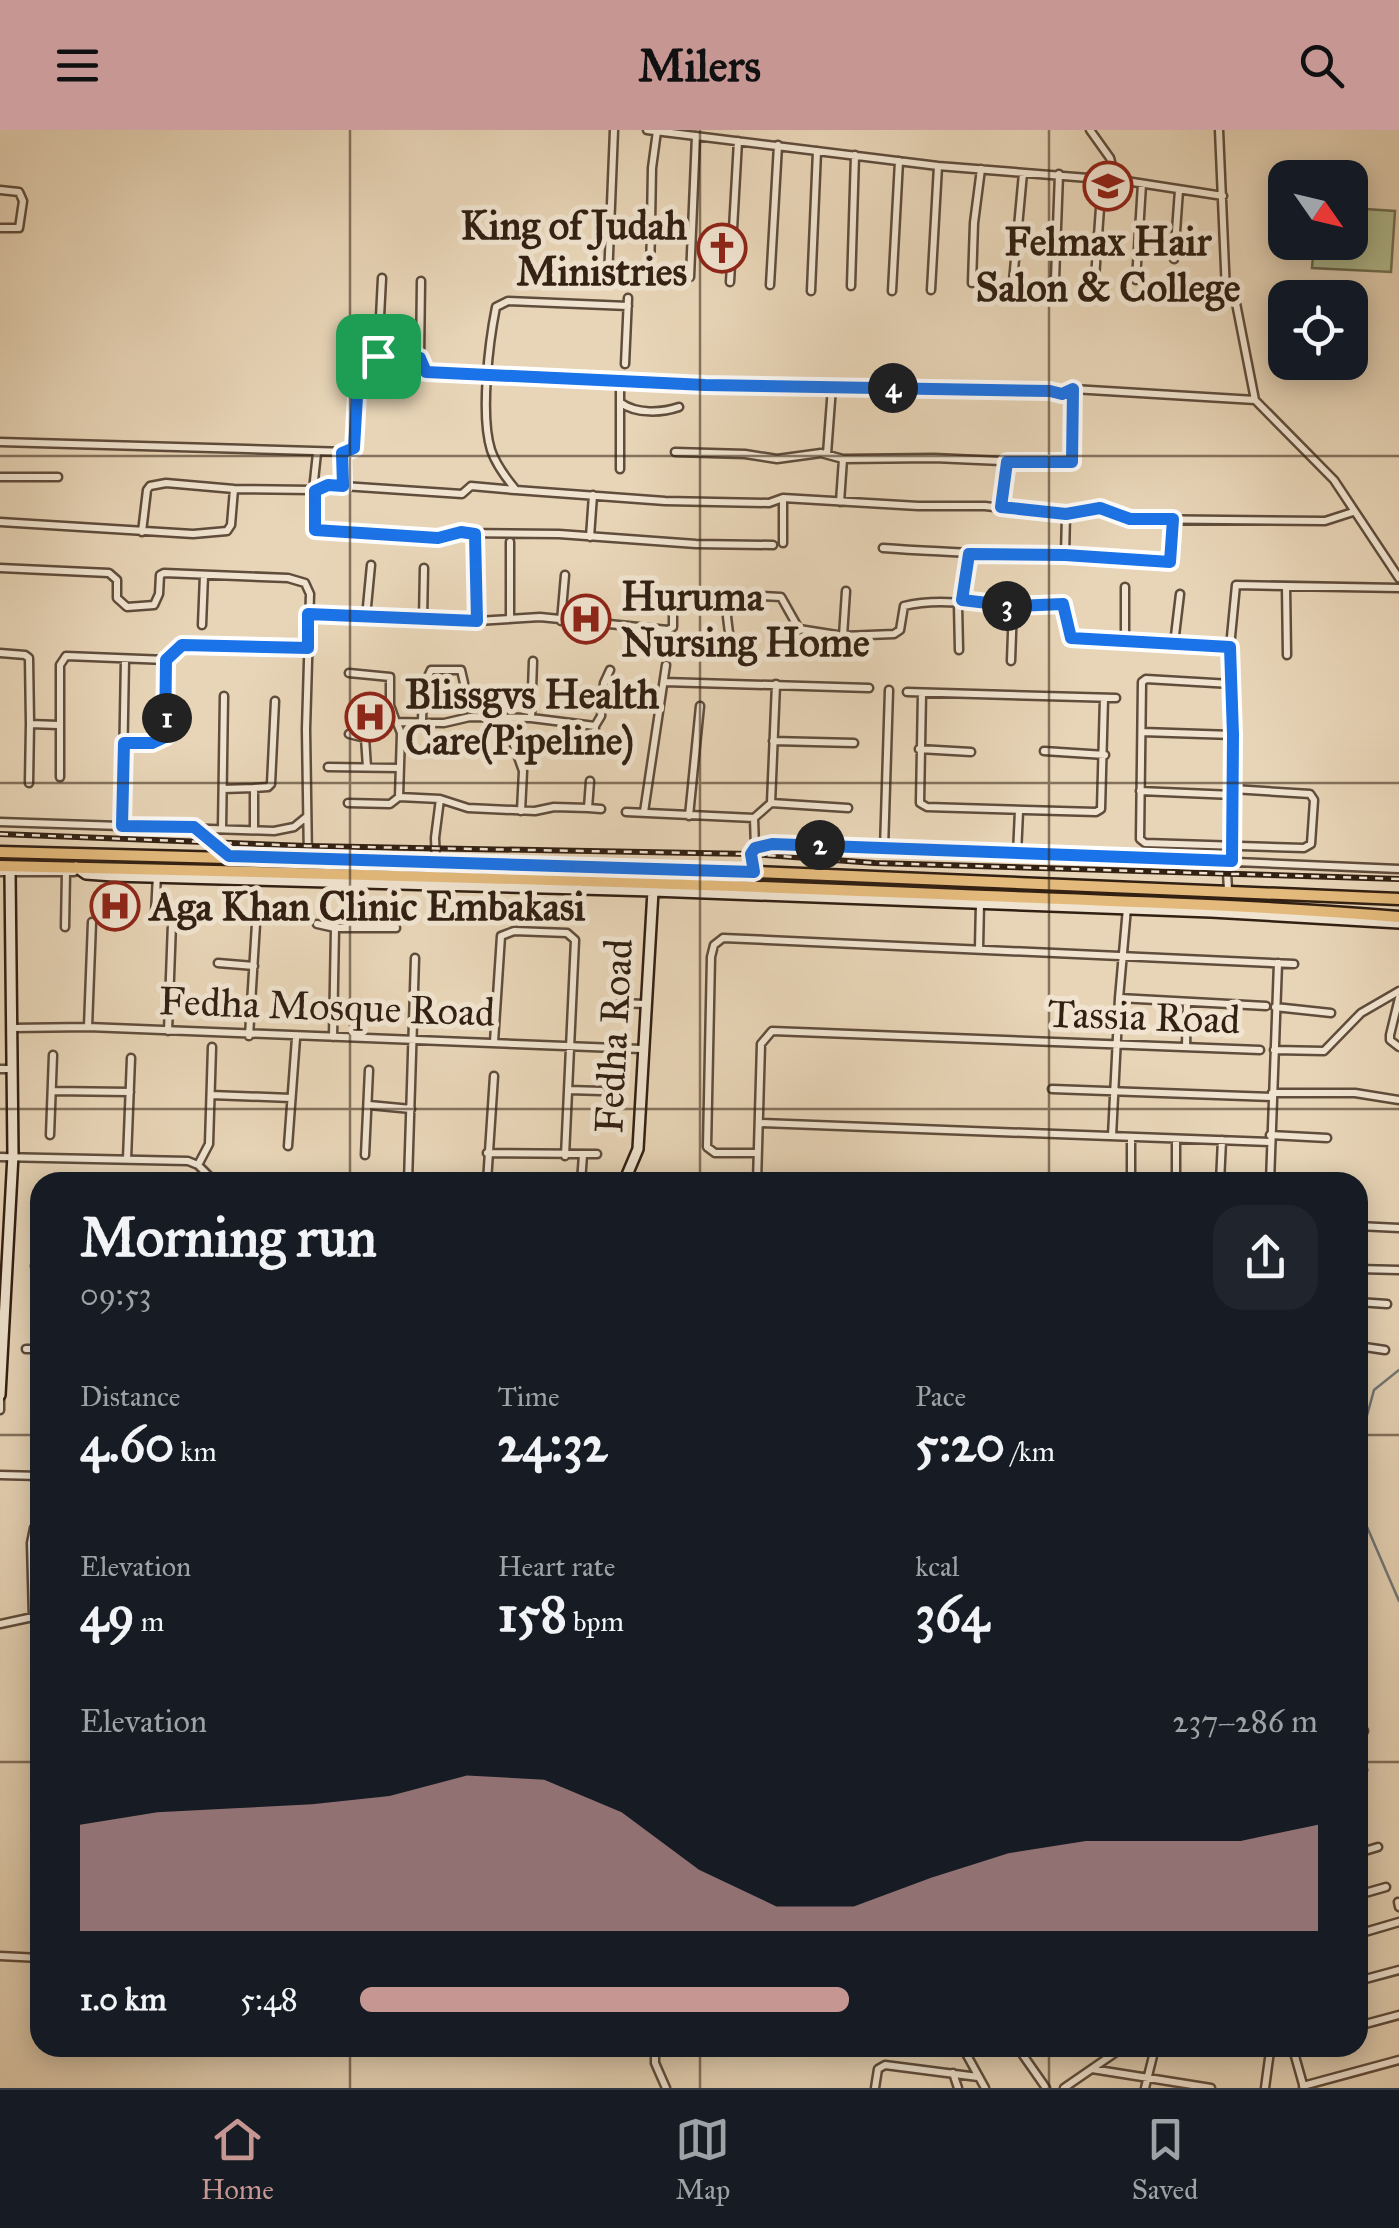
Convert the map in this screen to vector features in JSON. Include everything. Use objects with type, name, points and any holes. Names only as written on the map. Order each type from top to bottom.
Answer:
[{"type":"main road","points":[[3,852],[754,872],[1399,899]]},
{"type":"main road","points":[[0,1395],[1,1315],[13,1155],[5,1069],[10,1028],[5,990],[4,869],[1164,902],[1360,914],[1399,920]]},
{"type":"main road","points":[[73,870],[113,876],[493,882],[1399,920]]},
{"type":"main road","name":"Fedha Road","points":[[628,1172],[638,1149],[653,891]]},
{"type":"main road","points":[[1346,918],[1360,914]]},
{"type":"street","points":[[608,280],[614,130]]},
{"type":"street","points":[[646,130],[938,166],[1060,174],[1224,196]]},
{"type":"street","points":[[1090,130],[1110,158],[1116,181]]},
{"type":"street","points":[[1219,130],[1226,292],[1234,293],[1254,400],[1334,480],[1399,578]]},
{"type":"street","points":[[650,278],[652,168],[657,131]]},
{"type":"street","points":[[690,278],[696,136]]},
{"type":"street","points":[[730,282],[738,141]]},
{"type":"street","points":[[770,285],[778,144]]},
{"type":"street","points":[[811,292],[816,151]]},
{"type":"street","points":[[851,286],[855,154]]},
{"type":"street","points":[[892,291],[899,161]]},
{"type":"street","points":[[932,290],[938,166]]},
{"type":"street","points":[[972,283],[981,170]]},
{"type":"street","points":[[1012,292],[1023,174]]},
{"type":"street","points":[[1055,280],[1060,174]]},
{"type":"street","points":[[1094,292],[1102,180]]},
{"type":"street","points":[[1136,280],[1142,184]]},
{"type":"street","points":[[0,190],[19,192],[22,202],[19,228],[0,228]]},
{"type":"street","points":[[1174,259],[1180,190]]},
{"type":"street","points":[[378,356],[382,278]]},
{"type":"street","points":[[421,281],[420,358],[426,372]]},
{"type":"street","points":[[516,490],[502,474],[490,446],[488,373],[495,314],[502,302],[628,302],[625,364]]},
{"type":"street","points":[[368,372],[370,359],[378,356],[420,358]]},
{"type":"street","points":[[0,442],[342,453],[354,448],[358,379],[368,372],[1034,390],[1062,394],[1073,389],[1254,400]]},
{"type":"street","points":[[620,380],[620,469]]},
{"type":"street","points":[[827,454],[832,387]]},
{"type":"street","points":[[675,452],[777,458],[827,454],[844,459],[1072,462],[1073,389]]},
{"type":"street","points":[[621,402],[632,410],[679,407]]},
{"type":"street","points":[[317,453],[314,491],[318,532],[438,538],[461,532],[773,544]]},
{"type":"street","points":[[342,453],[343,486]]},
{"type":"street","points":[[840,502],[844,459]]},
{"type":"street","points":[[1001,507],[1007,462]]},
{"type":"street","points":[[0,477],[58,478]]},
{"type":"street","points":[[142,532],[150,486],[166,483],[314,491],[328,485],[462,494],[471,486],[659,500],[770,503],[783,498],[1001,507],[1066,514],[1100,508],[1130,519],[1325,522],[1353,512]]},
{"type":"street","points":[[0,522],[192,534],[228,531],[234,489]]},
{"type":"street","points":[[590,537],[593,495]]},
{"type":"street","points":[[783,498],[783,542]]},
{"type":"street","points":[[1065,555],[1066,514]]},
{"type":"street","points":[[883,548],[1169,563],[1173,519]]},
{"type":"street","points":[[475,534],[477,621]]},
{"type":"street","points":[[510,542],[510,619]]},
{"type":"street","points":[[959,650],[958,612],[969,554]]},
{"type":"street","points":[[366,617],[372,565]]},
{"type":"street","points":[[0,568],[109,573],[117,580],[116,598],[128,607],[154,605],[160,575],[164,574],[297,580],[305,584],[310,594],[308,859]]},
{"type":"street","points":[[422,620],[424,568]]},
{"type":"street","points":[[202,625],[204,575]]},
{"type":"street","points":[[561,620],[565,575]]},
{"type":"street","points":[[1286,586],[1286,655]]},
{"type":"street","points":[[1228,890],[1227,872],[1232,861],[1233,587],[1286,586],[1338,592],[1399,588]]},
{"type":"street","points":[[1124,640],[1125,587]]},
{"type":"street","points":[[843,636],[846,591]]},
{"type":"street","points":[[308,614],[477,621],[540,617],[668,630],[674,627],[673,600],[692,592],[781,596],[799,629],[843,636],[894,634],[900,630],[906,604],[962,600],[1013,606],[1063,604],[1071,638],[1230,647]]},
{"type":"street","points":[[730,594],[730,640]]},
{"type":"street","points":[[1174,644],[1180,594]]},
{"type":"street","points":[[1011,661],[1013,606]]},
{"type":"street","points":[[60,778],[58,725],[62,659],[66,656],[166,660],[187,644],[308,648]]},
{"type":"street","points":[[0,653],[29,658],[29,783]]},
{"type":"street","points":[[122,826],[125,659]]},
{"type":"street","points":[[124,743],[152,743],[165,737],[166,660]]},
{"type":"street","points":[[531,718],[533,661]]},
{"type":"street","points":[[644,812],[666,665]]},
{"type":"street","points":[[422,722],[423,686],[431,670],[461,670],[464,683]]},
{"type":"street","points":[[594,752],[604,683],[610,670]]},
{"type":"street","points":[[349,673],[390,677],[391,709],[401,733],[399,797]]},
{"type":"street","points":[[1140,792],[1307,792],[1314,800],[1313,841],[1309,847],[1142,841],[1140,792],[1144,680],[1232,684]]},
{"type":"street","points":[[664,682],[869,688]]},
{"type":"street","points":[[771,803],[776,684]]},
{"type":"street","points":[[884,849],[890,690]]},
{"type":"street","points":[[907,692],[1116,698]]},
{"type":"street","points":[[922,693],[922,805],[1019,811],[1101,809],[1104,698]]},
{"type":"street","points":[[222,829],[224,696]]},
{"type":"street","points":[[222,789],[271,784],[274,701]]},
{"type":"street","points":[[689,816],[700,706]]},
{"type":"street","points":[[396,722],[444,723],[470,716],[596,726]]},
{"type":"street","points":[[513,718],[512,740],[523,771],[521,811]]},
{"type":"street","points":[[30,724],[58,725]]},
{"type":"street","points":[[1142,732],[1233,735]]},
{"type":"street","points":[[349,734],[365,738],[367,767]]},
{"type":"street","points":[[773,741],[854,743]]},
{"type":"street","points":[[919,749],[971,752]]},
{"type":"street","points":[[1044,752],[1104,755]]},
{"type":"street","points":[[328,768],[399,768]]},
{"type":"street","points":[[588,808],[590,781]]},
{"type":"street","points":[[254,788],[254,830]]},
{"type":"street","points":[[348,803],[390,804],[399,797],[440,799],[468,808],[601,809]]},
{"type":"street","points":[[436,862],[434,838],[440,799]]},
{"type":"street","points":[[626,812],[754,818],[771,803],[848,808]]},
{"type":"street","points":[[1018,854],[1019,811]]},
{"type":"street","points":[[0,822],[254,830],[294,827],[306,818]]},
{"type":"street","points":[[754,818],[754,872]]},
{"type":"street","points":[[194,827],[229,856]]},
{"type":"street","points":[[755,848],[772,844],[1399,869]]},
{"type":"street","points":[[65,927],[73,870]]},
{"type":"street","points":[[157,876],[155,916],[172,922],[168,1031]]},
{"type":"street","points":[[979,948],[980,903]]},
{"type":"street","points":[[1112,1136],[1127,908]]},
{"type":"street","points":[[88,1027],[92,922]]},
{"type":"street","points":[[249,1036],[256,924]]},
{"type":"street","points":[[316,924],[335,928],[396,928]]},
{"type":"street","points":[[333,1037],[335,928]]},
{"type":"street","points":[[494,1042],[501,936],[514,931],[567,933],[575,940],[565,1156]]},
{"type":"street","points":[[757,1153],[715,1153],[707,1147],[711,957],[718,941],[732,936],[1294,964]]},
{"type":"street","points":[[408,1172],[415,958]]},
{"type":"street","points":[[218,963],[254,966]]},
{"type":"street","points":[[1270,1172],[1274,1050],[1270,1006],[1278,963]]},
{"type":"street","points":[[1274,1050],[1324,1052],[1362,1013],[1399,995]]},
{"type":"street","points":[[1399,995],[1390,1035],[1399,1048]]},
{"type":"street","points":[[1119,998],[1270,1006],[1331,1014]]},
{"type":"street","points":[[1186,1002],[1186,1048]]},
{"type":"street","points":[[619,1003],[644,1004]]},
{"type":"street","name":"Fedha Mosque Road","points":[[10,1028],[88,1027],[641,1050]]},
{"type":"street","name":"Tassia Road","points":[[760,1123],[761,1044],[772,1031],[1260,1050]]},
{"type":"street","points":[[288,1146],[296,1038]]},
{"type":"street","points":[[198,1164],[209,1144],[212,1047]]},
{"type":"street","points":[[50,1135],[54,1055]]},
{"type":"street","points":[[127,1159],[130,1058]]},
{"type":"street","points":[[365,1155],[369,1070]]},
{"type":"street","points":[[487,1172],[494,1076]]},
{"type":"street","points":[[1052,1089],[1355,1094],[1399,1100]]},
{"type":"street","points":[[569,1090],[601,1092]]},
{"type":"street","points":[[52,1092],[130,1092]]},
{"type":"street","points":[[211,1095],[290,1098]]},
{"type":"street","points":[[368,1105],[411,1109]]},
{"type":"street","points":[[757,1172],[760,1123],[1131,1138],[1327,1138]]},
{"type":"street","points":[[1131,1138],[1132,1172]]},
{"type":"street","points":[[1176,1139],[1176,1172]]},
{"type":"street","points":[[1220,1172],[1222,1140]]},
{"type":"street","points":[[487,1153],[597,1154]]},
{"type":"street","points":[[582,1172],[583,1155]]},
{"type":"street","points":[[0,1157],[188,1161],[206,1172]]},
{"type":"street","points":[[1368,1226],[1399,1228]]},
{"type":"street","points":[[1368,1269],[1399,1270]]},
{"type":"street","points":[[1368,1303],[1387,1304]]},
{"type":"street","points":[[1368,1348],[1384,1350]]},
{"type":"street","points":[[26,1349],[30,1349]]},
{"type":"street","points":[[0,1395],[0,1410]]},
{"type":"street","points":[[0,1475],[30,1476]]},
{"type":"street","points":[[0,1624],[30,1618]]},
{"type":"street","points":[[1368,1850],[1378,1847]]},
{"type":"street","points":[[1368,1892],[1386,1886]]},
{"type":"street","points":[[1368,1931],[1399,1922]]},
{"type":"street","points":[[0,1956],[30,1958]]},
{"type":"street","points":[[1368,1978],[1399,1970]]},
{"type":"street","points":[[1368,2023],[1399,2015]]},
{"type":"street","points":[[656,2057],[666,2088]]},
{"type":"street","points":[[968,2057],[986,2088]]},
{"type":"street","points":[[1024,2057],[1046,2088]]},
{"type":"street","points":[[1064,2088],[1109,2057]]},
{"type":"street","points":[[1145,2088],[1153,2057]]},
{"type":"street","points":[[1265,2088],[1269,2057]]},
{"type":"street","points":[[1295,2057],[1303,2087],[1399,2060]]},
{"type":"street","points":[[875,2088],[878,2069],[885,2065],[978,2077]]},
{"type":"street","points":[[1092,2069],[1211,2088]]},
{"type":"street","points":[[954,2073],[958,2088]]},
{"type":"green space","points":[[1368,209],[1395,211],[1391,272],[1312,268],[1313,260],[1368,260]]},
{"type":"waterway","points":[[1368,1412],[1374,1390],[1399,1370]]},
{"type":"waterway","points":[[1368,1529],[1399,1601]]},
{"type":"railway","points":[[0,834],[307,846],[751,854],[875,863],[1399,879]]},
{"type":"place","name":"Felmax Hair Salon & College","points":[[1108,186]]},
{"type":"place","name":"King of Judah Ministries","points":[[722,248]]},
{"type":"place","name":"Huruma Nursing Home","points":[[586,619]]},
{"type":"place","name":"Blissgvs Health Care(Pipeline)","points":[[370,717]]},
{"type":"place","name":"Aga Khan Clinic Embakasi","points":[[115,906]]},
{"type":"route","points":[[378,356],[420,358],[426,372],[705,385],[1062,394],[1073,389],[1072,462],[1007,462],[1001,507],[1066,514],[1100,508],[1130,519],[1173,519],[1170,562],[969,554],[962,600],[1013,606],[1063,604],[1071,638],[1230,647],[1232,861],[772,844],[755,848],[751,854],[754,872],[229,856],[194,827],[122,826],[124,743],[152,743],[167,734],[166,660],[182,645],[308,648],[308,614],[477,621],[475,534],[461,532],[438,538],[315,530],[315,491],[328,485],[343,486],[342,453],[354,448],[358,379],[368,372],[370,359],[378,356]]}]
